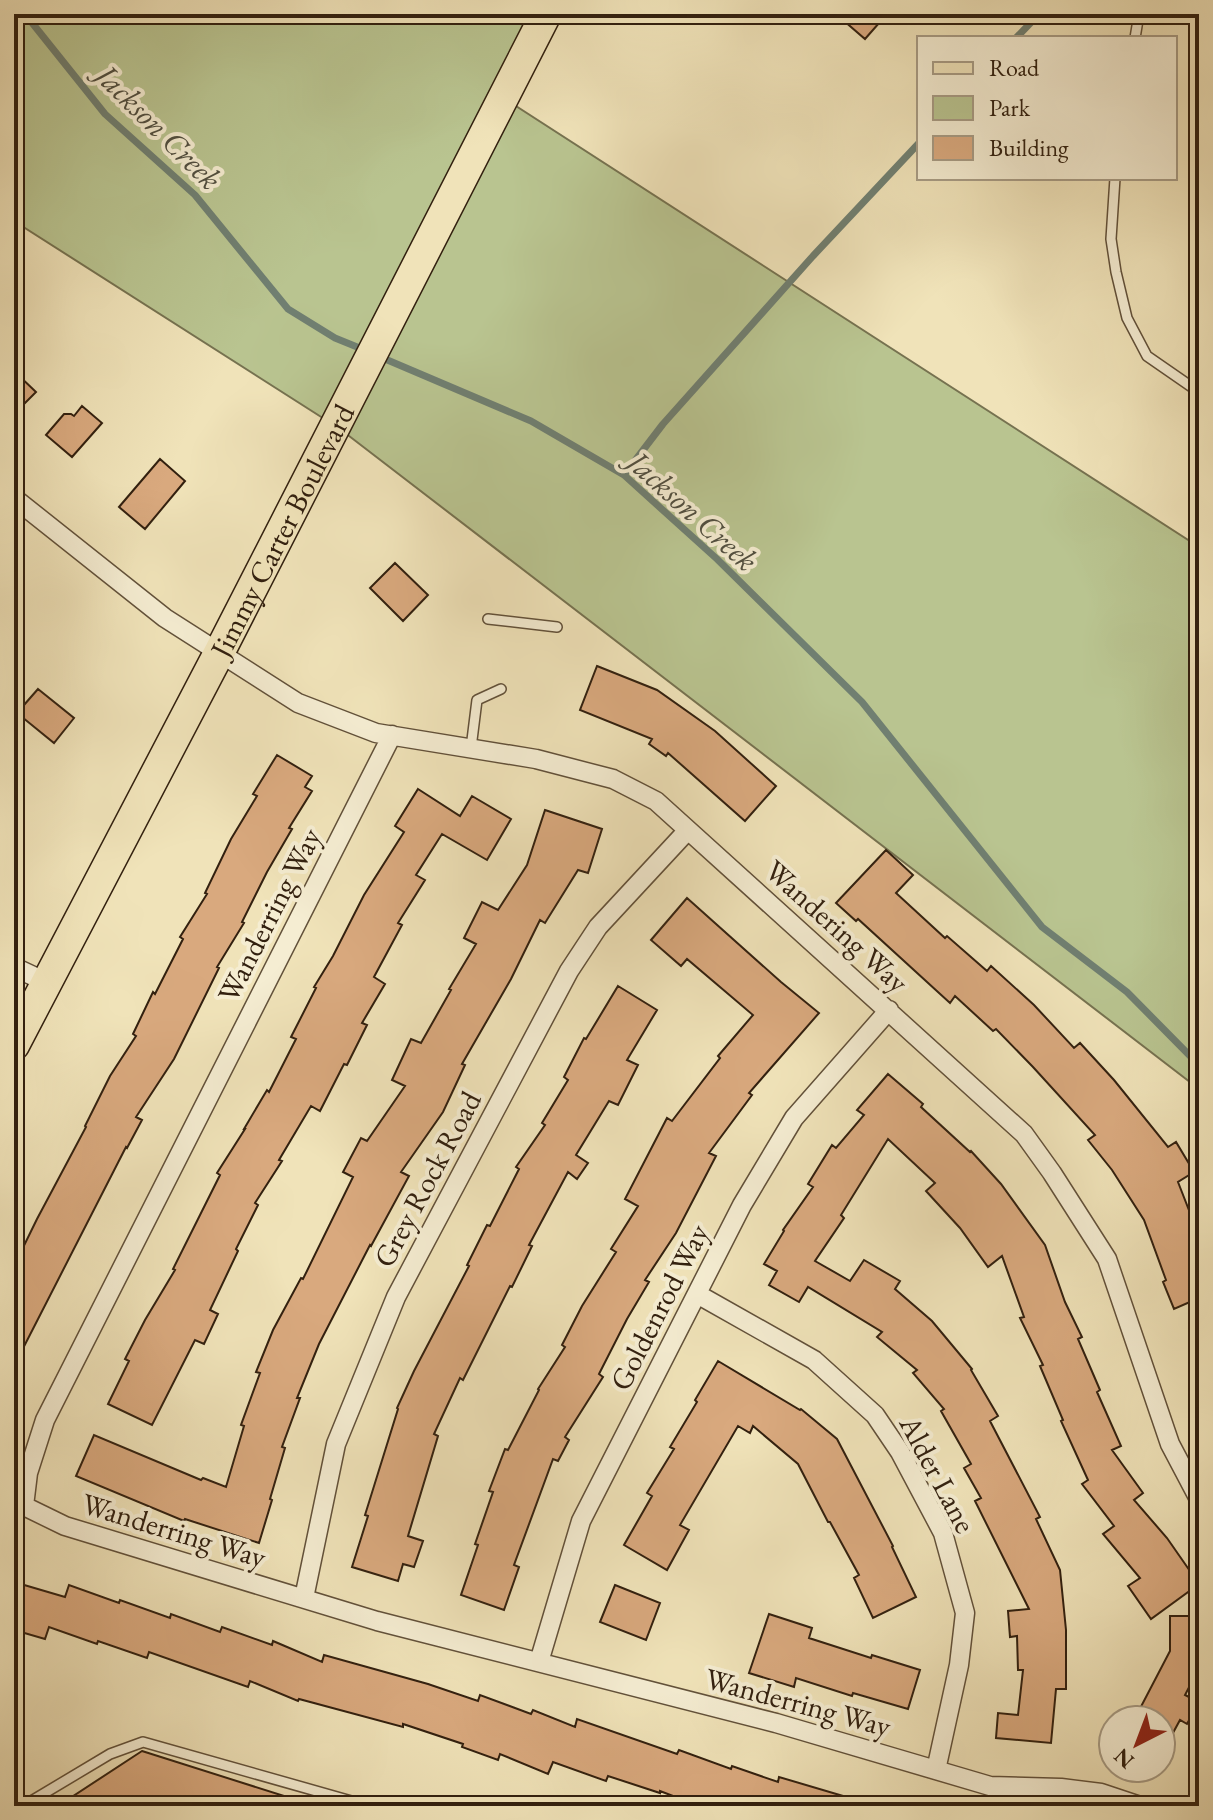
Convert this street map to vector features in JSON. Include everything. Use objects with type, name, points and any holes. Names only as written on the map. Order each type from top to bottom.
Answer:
[{"type":"main road","name":"Jimmy Carter Boulevard","points":[[14,1045],[219,653],[546,14]]},
{"type":"street","name":"Wandering Way","points":[[14,498],[165,618],[298,703],[376,733],[536,759],[613,779],[656,801],[1024,1134],[1107,1259],[1170,1444],[1199,1499]]},
{"type":"street","name":"Wanderring Way","points":[[392,735],[45,1420],[28,1473],[24,1506],[65,1526],[377,1621],[776,1723],[990,1786],[1088,1791],[1140,1806]]},
{"type":"street","name":"Grey Rock Road","points":[[304,1598],[336,1444],[396,1297],[569,971],[598,927],[688,830]]},
{"type":"street","points":[[14,967],[46,982]]},
{"type":"street","name":"Goldenrod Way","points":[[539,1662],[581,1521],[742,1205],[794,1118],[889,1010]]},
{"type":"street","name":"Alder Lane","points":[[697,1294],[814,1360],[875,1415],[900,1452],[943,1533],[965,1613],[959,1665],[936,1770]]},
{"type":"lane","points":[[1135,36],[1139,14]]},
{"type":"lane","points":[[1115,180],[1111,239],[1127,318],[1147,356],[1199,392]]},
{"type":"lane","points":[[488,619],[557,627]]},
{"type":"lane","points":[[471,748],[477,700],[501,689]]},
{"type":"lane","points":[[23,1806],[110,1754],[143,1742],[369,1806]]},
{"type":"green space","points":[[14,14],[547,14],[502,97],[1199,547],[1199,1089],[340,429],[14,221]]},
{"type":"building","points":[[836,14],[887,14],[865,39]]},
{"type":"building","points":[[14,371],[36,392],[14,414]]},
{"type":"building","points":[[82,406],[102,423],[72,457],[46,435],[64,414],[74,416]]},
{"type":"building","points":[[160,459],[185,481],[145,529],[119,507]]},
{"type":"building","points":[[395,563],[428,595],[403,621],[370,588]]},
{"type":"building","points":[[597,666],[657,690],[715,731],[776,786],[745,821],[668,753],[666,756],[649,744],[652,739],[580,710]]},
{"type":"building","points":[[38,689],[74,718],[54,743],[17,713]]},
{"type":"building","points":[[277,755],[312,776],[305,787],[312,791],[289,828],[292,829],[267,872],[244,923],[217,967],[174,1059],[136,1117],[142,1120],[14,1366],[14,1266],[110,1076],[136,1036],[133,1034],[153,992],[155,994],[183,939],[180,937],[207,894],[231,839],[257,796],[253,794]]},
{"type":"building","points":[[418,789],[460,816],[472,796],[511,819],[487,860],[442,834],[416,875],[425,880],[398,923],[402,925],[374,977],[385,984],[362,1023],[367,1025],[320,1111],[311,1106],[255,1203],[258,1205],[210,1310],[218,1314],[204,1344],[195,1340],[152,1425],[108,1404],[129,1361],[125,1359],[175,1270],[220,1175],[217,1173],[267,1090],[269,1092],[296,1039],[291,1037],[314,987],[364,895],[404,832],[395,826]]},
{"type":"building","points":[[545,810],[602,829],[588,873],[578,870],[545,923],[540,920],[511,979],[462,1064],[465,1065],[443,1112],[401,1172],[409,1176],[319,1344],[297,1398],[300,1398],[282,1447],[285,1448],[259,1543],[184,1521],[76,1476],[94,1435],[201,1480],[203,1478],[226,1487],[244,1426],[241,1425],[260,1373],[256,1372],[273,1330],[303,1279],[353,1177],[343,1172],[361,1138],[367,1141],[405,1086],[392,1080],[411,1039],[421,1043],[476,944],[464,938],[482,902],[498,910],[527,865]]},
{"type":"building","points":[[886,850],[913,875],[896,893],[987,971],[991,966],[1034,1005],[1074,1048],[1080,1043],[1168,1147],[1176,1142],[1194,1172],[1178,1182],[1199,1236],[1193,1241],[1199,1255],[1199,1298],[1174,1309],[1144,1220],[1112,1170],[1088,1140],[1095,1135],[1033,1067],[996,1029],[993,1031],[955,996],[950,1003],[858,919],[856,921],[836,903]]},
{"type":"building","points":[[687,898],[819,1013],[749,1093],[752,1095],[709,1153],[716,1156],[676,1233],[645,1280],[649,1282],[599,1374],[603,1377],[565,1437],[569,1440],[558,1461],[553,1459],[514,1565],[519,1567],[504,1610],[461,1595],[493,1492],[489,1491],[505,1449],[508,1450],[538,1389],[565,1347],[562,1345],[582,1306],[616,1252],[611,1249],[638,1206],[625,1199],[667,1118],[672,1121],[720,1058],[718,1056],[753,1015],[687,959],[681,966],[651,940]]},
{"type":"building","points":[[618,986],[657,1010],[627,1060],[638,1065],[618,1105],[609,1101],[576,1155],[588,1163],[577,1179],[568,1172],[529,1245],[532,1246],[512,1287],[463,1380],[460,1378],[434,1434],[438,1436],[408,1536],[423,1541],[414,1567],[403,1564],[398,1581],[352,1567],[397,1408],[487,1225],[490,1226],[519,1169],[516,1167],[545,1125],[542,1123],[568,1080],[564,1077],[584,1038]]},
{"type":"building","points":[[888,1074],[971,1151],[1001,1184],[1045,1245],[1065,1302],[1082,1337],[1078,1339],[1100,1390],[1097,1392],[1121,1446],[1112,1450],[1143,1493],[1134,1500],[1167,1538],[1199,1584],[1151,1619],[1128,1586],[1140,1578],[1103,1534],[1114,1526],[1082,1484],[1088,1480],[1061,1421],[1040,1366],[1043,1365],[1020,1318],[1024,1317],[1002,1256],[988,1267],[960,1228],[926,1191],[935,1183],[888,1139],[841,1215],[844,1218],[815,1261],[850,1281],[864,1260],[900,1281],[895,1289],[932,1321],[972,1369],[998,1416],[990,1421],[1040,1517],[1036,1519],[1060,1570],[1066,1630],[1066,1689],[1056,1689],[1051,1743],[996,1738],[998,1713],[1018,1715],[1023,1670],[1018,1670],[1017,1636],[1010,1637],[1008,1611],[1029,1609],[975,1501],[981,1498],[964,1468],[971,1464],[941,1411],[944,1409],[913,1373],[917,1370],[877,1337],[882,1332],[808,1287],[799,1302],[769,1285],[777,1271],[764,1264],[813,1187],[808,1184],[832,1145],[836,1148],[864,1115],[857,1110]]},
{"type":"building","points":[[718,1361],[801,1409],[837,1439],[916,1597],[873,1618],[854,1578],[859,1575],[798,1464],[753,1426],[750,1433],[738,1426],[680,1525],[689,1530],[667,1570],[624,1545],[652,1496],[647,1493],[674,1449],[670,1447]]},
{"type":"building","points":[[14,1582],[65,1597],[69,1585],[170,1618],[171,1614],[220,1632],[222,1627],[272,1645],[273,1641],[322,1662],[324,1655],[478,1701],[480,1695],[531,1714],[533,1710],[575,1727],[577,1719],[677,1754],[679,1750],[731,1769],[732,1766],[778,1782],[779,1777],[860,1801],[859,1806],[699,1806],[660,1791],[608,1776],[606,1781],[553,1762],[548,1774],[500,1754],[498,1760],[462,1747],[463,1744],[403,1724],[403,1727],[298,1701],[250,1681],[248,1687],[149,1652],[147,1658],[49,1627],[45,1639],[14,1630]]},
{"type":"building","points":[[615,1585],[660,1603],[646,1640],[600,1622]]},
{"type":"building","points":[[769,1614],[812,1628],[809,1638],[920,1670],[908,1709],[853,1693],[852,1696],[796,1678],[794,1687],[749,1673]]},
{"type":"building","points":[[1170,1616],[1199,1616],[1199,1668],[1185,1695],[1199,1702],[1187,1724],[1180,1720],[1177,1726],[1177,1704],[1142,1704],[1170,1651]]},
{"type":"building","points":[[142,1751],[303,1802],[302,1806],[58,1806]]},
{"type":"waterway","name":"Jackson Creek","points":[[25,14],[105,114],[195,195],[288,309],[335,338],[367,351]]},
{"type":"waterway","points":[[1018,36],[1039,14]]},
{"type":"waterway","points":[[624,475],[663,424],[917,145]]},
{"type":"waterway","name":"Jackson Creek","points":[[378,356],[531,421],[624,475],[717,559],[862,702],[1042,927],[1127,992],[1199,1065]]}]
